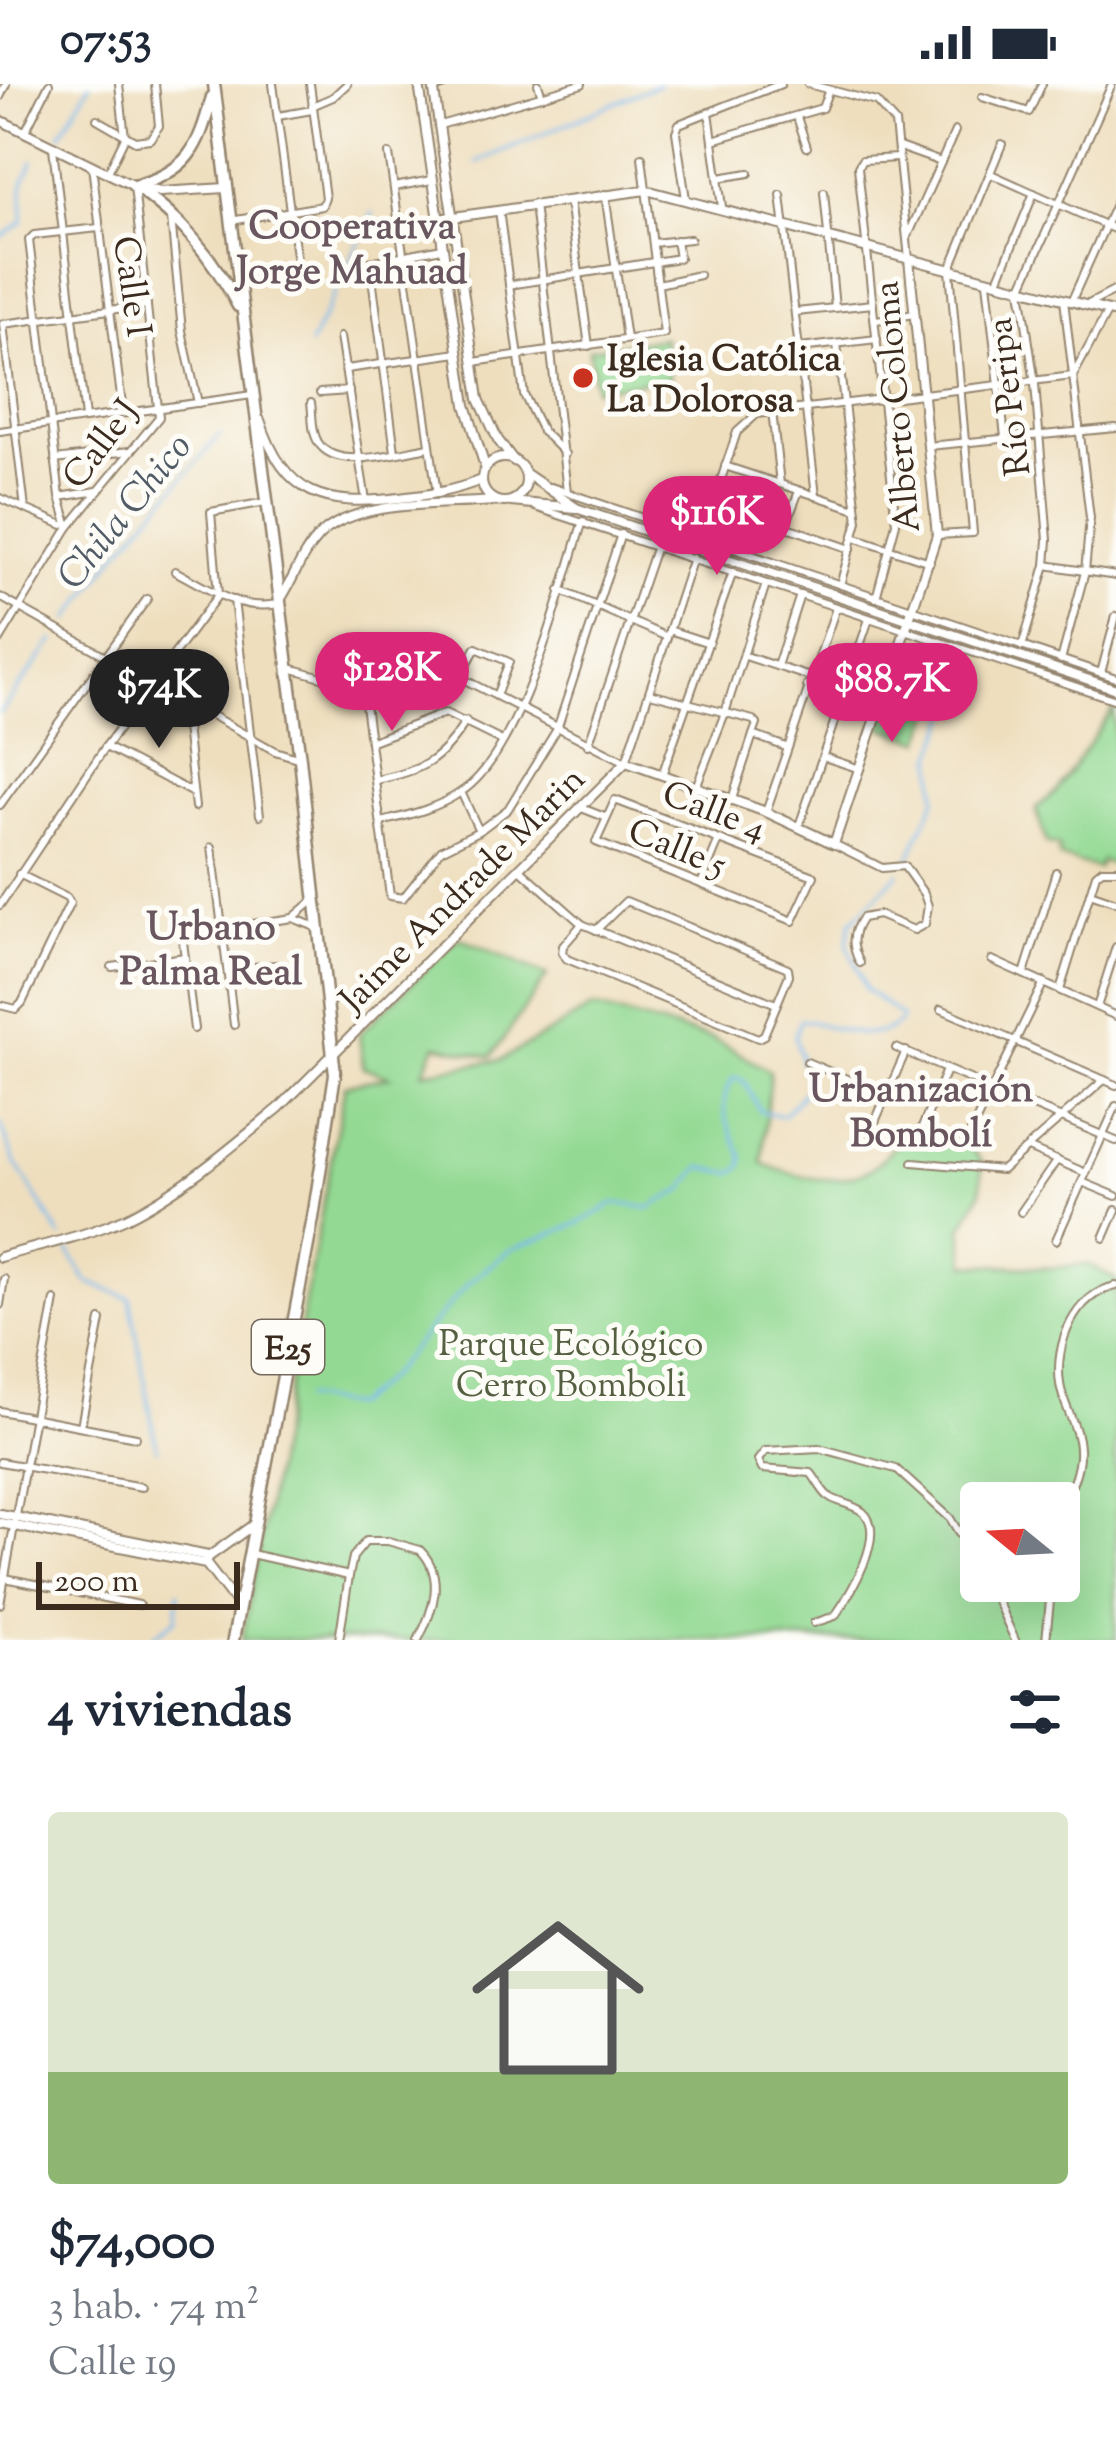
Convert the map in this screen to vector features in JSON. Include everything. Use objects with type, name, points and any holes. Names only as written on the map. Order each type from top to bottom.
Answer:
[{"type":"highway","points":[[134,186],[162,179],[188,157],[204,128],[214,85]]},
{"type":"highway","name":"E25","points":[[214,85],[334,1052],[331,1109],[233,1640]]},
{"type":"highway","points":[[134,186],[171,212],[220,272],[242,314]]},
{"type":"main road","points":[[419,84],[466,405],[485,467],[484,490],[494,501]]},
{"type":"main road","points":[[434,86],[474,362],[487,421],[525,473],[576,508]]},
{"type":"main road","points":[[0,120],[134,186],[160,192],[226,188]]},
{"type":"main road","points":[[439,219],[646,190],[1112,312]]},
{"type":"main road","name":"Alberto Coloma","points":[[834,844],[937,536],[909,260]]},
{"type":"main road","points":[[253,395],[267,440],[293,478],[323,499],[366,502],[437,494],[482,480]]},
{"type":"main road","points":[[485,467],[501,458],[514,460]]},
{"type":"main road","points":[[511,502],[525,488],[525,473]]},
{"type":"main road","points":[[278,604],[304,556],[334,523],[400,507],[494,501],[576,508],[1116,689]]},
{"type":"main road","points":[[626,762],[766,812],[834,844]]},
{"type":"main road","name":"Jaime Andrade Marin","points":[[0,1257],[103,1228],[168,1192],[279,1108],[626,762]]},
{"type":"main road","points":[[0,1518],[207,1560],[239,1608]]},
{"type":"main road","points":[[207,1560],[255,1524]]},
{"type":"street","points":[[0,97],[6,84]]},
{"type":"street","points":[[25,132],[49,84]]},
{"type":"street","points":[[107,173],[125,137],[119,84]]},
{"type":"street","points":[[97,119],[125,137],[145,142],[156,134],[159,119],[155,84]]},
{"type":"street","points":[[273,84],[300,285]]},
{"type":"street","points":[[230,221],[322,206],[325,198],[310,84]]},
{"type":"street","points":[[278,116],[312,108],[347,84]]},
{"type":"street","points":[[434,86],[448,84]]},
{"type":"street","points":[[538,84],[542,96]]},
{"type":"street","points":[[440,125],[582,84]]},
{"type":"street","points":[[686,199],[676,132],[679,124],[781,84]]},
{"type":"street","points":[[808,84],[876,102],[895,123],[899,147],[941,162]]},
{"type":"street","points":[[982,97],[1026,113],[1033,109],[1042,84]]},
{"type":"street","name":"Río Peripa","points":[[1022,647],[1046,565],[1048,540],[1036,383],[1021,289],[1112,84]]},
{"type":"street","points":[[713,140],[822,108],[828,92]]},
{"type":"street","points":[[709,112],[722,207]]},
{"type":"street","points":[[797,117],[807,147]]},
{"type":"street","points":[[907,239],[955,131]]},
{"type":"street","points":[[937,536],[973,533],[950,270],[1002,145]]},
{"type":"street","points":[[53,147],[86,418]]},
{"type":"street","name":"Alberto Coloma","points":[[899,147],[909,260]]},
{"type":"street","points":[[389,154],[437,494]]},
{"type":"street","points":[[474,362],[666,331],[642,157]]},
{"type":"street","points":[[876,598],[896,523],[859,164],[898,158]]},
{"type":"street","name":"Calle I","points":[[92,166],[124,413]]},
{"type":"street","points":[[719,178],[749,173]]},
{"type":"street","points":[[991,174],[1116,230]]},
{"type":"street","points":[[394,188],[433,180]]},
{"type":"street","name":"Calle J","points":[[0,640],[67,526],[156,423],[161,409],[134,186]]},
{"type":"street","points":[[824,192],[836,308]]},
{"type":"street","points":[[605,194],[626,339]]},
{"type":"street","points":[[1005,437],[992,282],[1034,194]]},
{"type":"street","points":[[782,195],[816,496]]},
{"type":"street","points":[[568,199],[589,346]]},
{"type":"street","points":[[1060,660],[1085,572],[1090,518],[1067,301],[1116,202]]},
{"type":"street","points":[[534,204],[568,494]]},
{"type":"street","points":[[499,210],[526,405],[565,455]]},
{"type":"street","points":[[171,212],[182,331],[198,403]]},
{"type":"street","points":[[67,526],[29,240],[34,235],[99,228]]},
{"type":"street","points":[[653,242],[690,239]]},
{"type":"street","points":[[509,285],[679,258],[676,240]]},
{"type":"street","points":[[394,452],[369,267],[374,259],[443,248]]},
{"type":"street","points":[[658,284],[699,275]]},
{"type":"street","points":[[1086,305],[1116,290]]},
{"type":"street","points":[[796,312],[873,304]]},
{"type":"street","points":[[25,509],[3,362],[5,323],[148,305]]},
{"type":"street","points":[[701,538],[742,424],[757,414],[1073,376],[1112,312]]},
{"type":"street","points":[[876,320],[916,314]]},
{"type":"street","points":[[340,337],[366,502]]},
{"type":"street","points":[[800,348],[877,339]]},
{"type":"street","points":[[837,344],[858,521],[840,585]]},
{"type":"street","points":[[346,369],[458,353]]},
{"type":"street","points":[[320,393],[349,391]]},
{"type":"street","points":[[0,431],[253,395]]},
{"type":"street","points":[[311,403],[315,436],[320,446],[338,458],[431,447]]},
{"type":"street","points":[[772,412],[780,484]]},
{"type":"street","points":[[928,446],[1116,428]]},
{"type":"street","points":[[55,460],[130,450]]},
{"type":"street","points":[[725,466],[854,509]]},
{"type":"street","points":[[539,482],[876,598],[911,622],[1116,700]]},
{"type":"street","points":[[786,525],[799,490]]},
{"type":"street","points":[[60,497],[98,491]]},
{"type":"street","points":[[0,498],[67,526]]},
{"type":"street","points":[[1,902],[106,746],[218,595],[211,512],[266,502]]},
{"type":"street","points":[[714,502],[850,549]]},
{"type":"street","points":[[526,504],[869,619],[911,622],[1022,647],[1116,678]]},
{"type":"street","points":[[382,821],[415,814],[476,780],[521,711],[583,521]]},
{"type":"street","points":[[286,668],[307,671],[364,696],[390,896],[403,898],[441,850],[508,808],[545,754],[621,534]]},
{"type":"street","points":[[854,537],[930,562]]},
{"type":"street","points":[[588,745],[656,545]]},
{"type":"street","points":[[496,696],[509,662],[476,648],[464,678],[521,711],[626,762],[693,558]]},
{"type":"street","points":[[1046,565],[1116,576]]},
{"type":"street","points":[[175,571],[218,595],[260,608],[278,604]]},
{"type":"street","points":[[662,775],[733,572]]},
{"type":"street","points":[[696,787],[766,584]]},
{"type":"street","points":[[560,590],[628,622],[707,643]]},
{"type":"street","points":[[777,666],[800,595]]},
{"type":"street","points":[[0,598],[275,752],[300,759]]},
{"type":"street","points":[[0,805],[147,599]]},
{"type":"street","points":[[234,600],[260,815]]},
{"type":"street","points":[[766,812],[836,608]]},
{"type":"street","points":[[1101,673],[1116,616]]},
{"type":"street","points":[[799,826],[869,619]]},
{"type":"street","points":[[744,656],[880,710]]},
{"type":"street","points":[[649,692],[755,721],[732,799]]},
{"type":"street","points":[[183,700],[194,807]]},
{"type":"street","points":[[372,741],[441,713],[501,741]]},
{"type":"street","points":[[376,781],[405,775],[439,758],[466,721]]},
{"type":"street","points":[[753,735],[786,747]]},
{"type":"street","points":[[106,746],[193,794]]},
{"type":"street","points":[[824,757],[861,769]]},
{"type":"street","points":[[461,792],[479,830]]},
{"type":"street","name":"Calle 4","points":[[607,818],[615,800],[814,876],[793,921]]},
{"type":"street","name":"Calle 5","points":[[579,807],[607,818],[596,842],[793,921]]},
{"type":"street","points":[[701,884],[719,840]]},
{"type":"street","points":[[834,844],[882,868],[904,866],[928,906],[925,924],[914,930],[878,915],[862,918],[853,940],[860,963]]},
{"type":"street","points":[[212,847],[234,1025]]},
{"type":"street","points":[[519,868],[582,924],[776,1004]]},
{"type":"street","points":[[1060,990],[1099,870],[1116,869]]},
{"type":"street","points":[[1024,974],[1056,872]]},
{"type":"street","points":[[0,1005],[16,1009],[22,1003],[70,903],[19,874]]},
{"type":"street","points":[[1090,893],[1116,902]]},
{"type":"street","points":[[293,918],[315,899]]},
{"type":"street","points":[[582,924],[563,946],[567,959],[758,1038],[764,1035],[789,975],[788,968],[626,902],[596,930]]},
{"type":"street","points":[[194,1029],[182,934],[293,918],[319,928]]},
{"type":"street","points":[[1096,1007],[1116,947]]},
{"type":"street","points":[[112,967],[185,957]]},
{"type":"street","points":[[992,960],[1116,1016]]},
{"type":"street","points":[[228,970],[277,964]]},
{"type":"street","points":[[969,1136],[1044,982]]},
{"type":"street","points":[[941,1009],[1116,1085]]},
{"type":"street","points":[[896,1048],[1116,1141]]},
{"type":"street","points":[[870,1133],[906,1052]]},
{"type":"street","points":[[807,1062],[888,1097]]},
{"type":"street","points":[[919,1135],[946,1070]]},
{"type":"street","points":[[913,1162],[995,1171],[1008,1167],[1104,1080]]},
{"type":"street","points":[[1056,1240],[1116,1106]]},
{"type":"street","points":[[1030,1149],[1116,1196]]},
{"type":"street","points":[[1021,1212],[1057,1160]]},
{"type":"street","points":[[1104,1238],[1116,1210]]},
{"type":"street","points":[[0,1305],[4,1279]]},
{"type":"street","points":[[1072,1482],[1079,1448],[1059,1382],[1063,1348],[1078,1306],[1101,1289],[1116,1286]]},
{"type":"street","points":[[0,1604],[55,1300]]},
{"type":"street","points":[[81,1426],[101,1320]]},
{"type":"street","points":[[0,1411],[136,1437]]},
{"type":"street","points":[[814,1623],[835,1616],[859,1576],[868,1553],[870,1523],[862,1511],[826,1494],[807,1471],[763,1468],[758,1460],[765,1450],[819,1448],[896,1469],[950,1518],[960,1534]]},
{"type":"street","points":[[0,1462],[142,1487]]},
{"type":"street","points":[[339,1640],[353,1557],[366,1541],[388,1541],[420,1550],[434,1573],[433,1607],[418,1640]]},
{"type":"street","points":[[251,1554],[349,1576]]},
{"type":"street","points":[[3,1577],[139,1605]]},
{"type":"street","points":[[998,1602],[1015,1640]]},
{"type":"street","points":[[1046,1640],[1050,1602]]},
{"type":"green space","points":[[664,338],[670,378],[595,389],[589,349]]},
{"type":"green space","points":[[911,642],[952,656],[922,741],[881,727]]},
{"type":"green space","points":[[1114,708],[1116,865],[1101,861],[1098,869],[1059,857],[1059,847],[1046,843],[1036,808],[1056,792]]},
{"type":"green space","name":"Parque Ecológico Cerro Bomboli","points":[[459,938],[547,976],[491,1057],[436,1045],[423,1072],[501,1060],[593,1007],[714,1039],[770,1071],[762,1163],[775,1168],[817,1179],[845,1178],[872,1168],[907,1140],[966,1142],[982,1162],[981,1193],[962,1228],[966,1264],[1054,1268],[1087,1264],[1116,1279],[1116,1640],[242,1640],[345,1085],[390,1077],[363,1067],[359,1034]]},
{"type":"waterway","points":[[60,135],[90,84]]},
{"type":"waterway","name":"Chila Chico","points":[[477,162],[659,84]]},
{"type":"waterway","points":[[0,238],[23,222],[23,183],[33,161]]},
{"type":"waterway","name":"Chila Chico","points":[[310,345],[373,213]]},
{"type":"waterway","name":"Chila Chico","points":[[69,620],[116,555],[220,435]]},
{"type":"waterway","name":"Chila Chico","points":[[0,713],[54,640]]},
{"type":"waterway","points":[[908,860],[936,798],[934,755],[952,708]]},
{"type":"waterway","points":[[303,1398],[354,1406],[390,1375],[469,1282],[510,1250],[580,1223],[615,1203],[649,1208],[683,1190],[701,1167],[732,1173],[742,1166],[724,1107],[734,1077],[744,1081],[760,1111],[783,1116],[808,1087],[795,1036],[800,1020],[864,1034],[888,1030],[900,1022],[901,1016],[866,990],[847,943],[851,922],[899,873]]},
{"type":"waterway","name":"Chila Chico","points":[[0,1123],[15,1162],[61,1237]]},
{"type":"waterway","name":"Chila Chico","points":[[68,1250],[87,1282],[130,1298],[157,1449]]},
{"type":"waterway","points":[[148,1640],[176,1619],[179,1592]]},
{"type":"place","name":"Iglesia Católica La Dolorosa","points":[[583,378]]},
{"type":"district","name":"Cooperativa Jorge Mahuad","points":[[352,246]]},
{"type":"district","name":"Urbano Palma Real","points":[[211,948]]},
{"type":"district","name":"Urbanización Bombolí","points":[[921,1110]]}]
